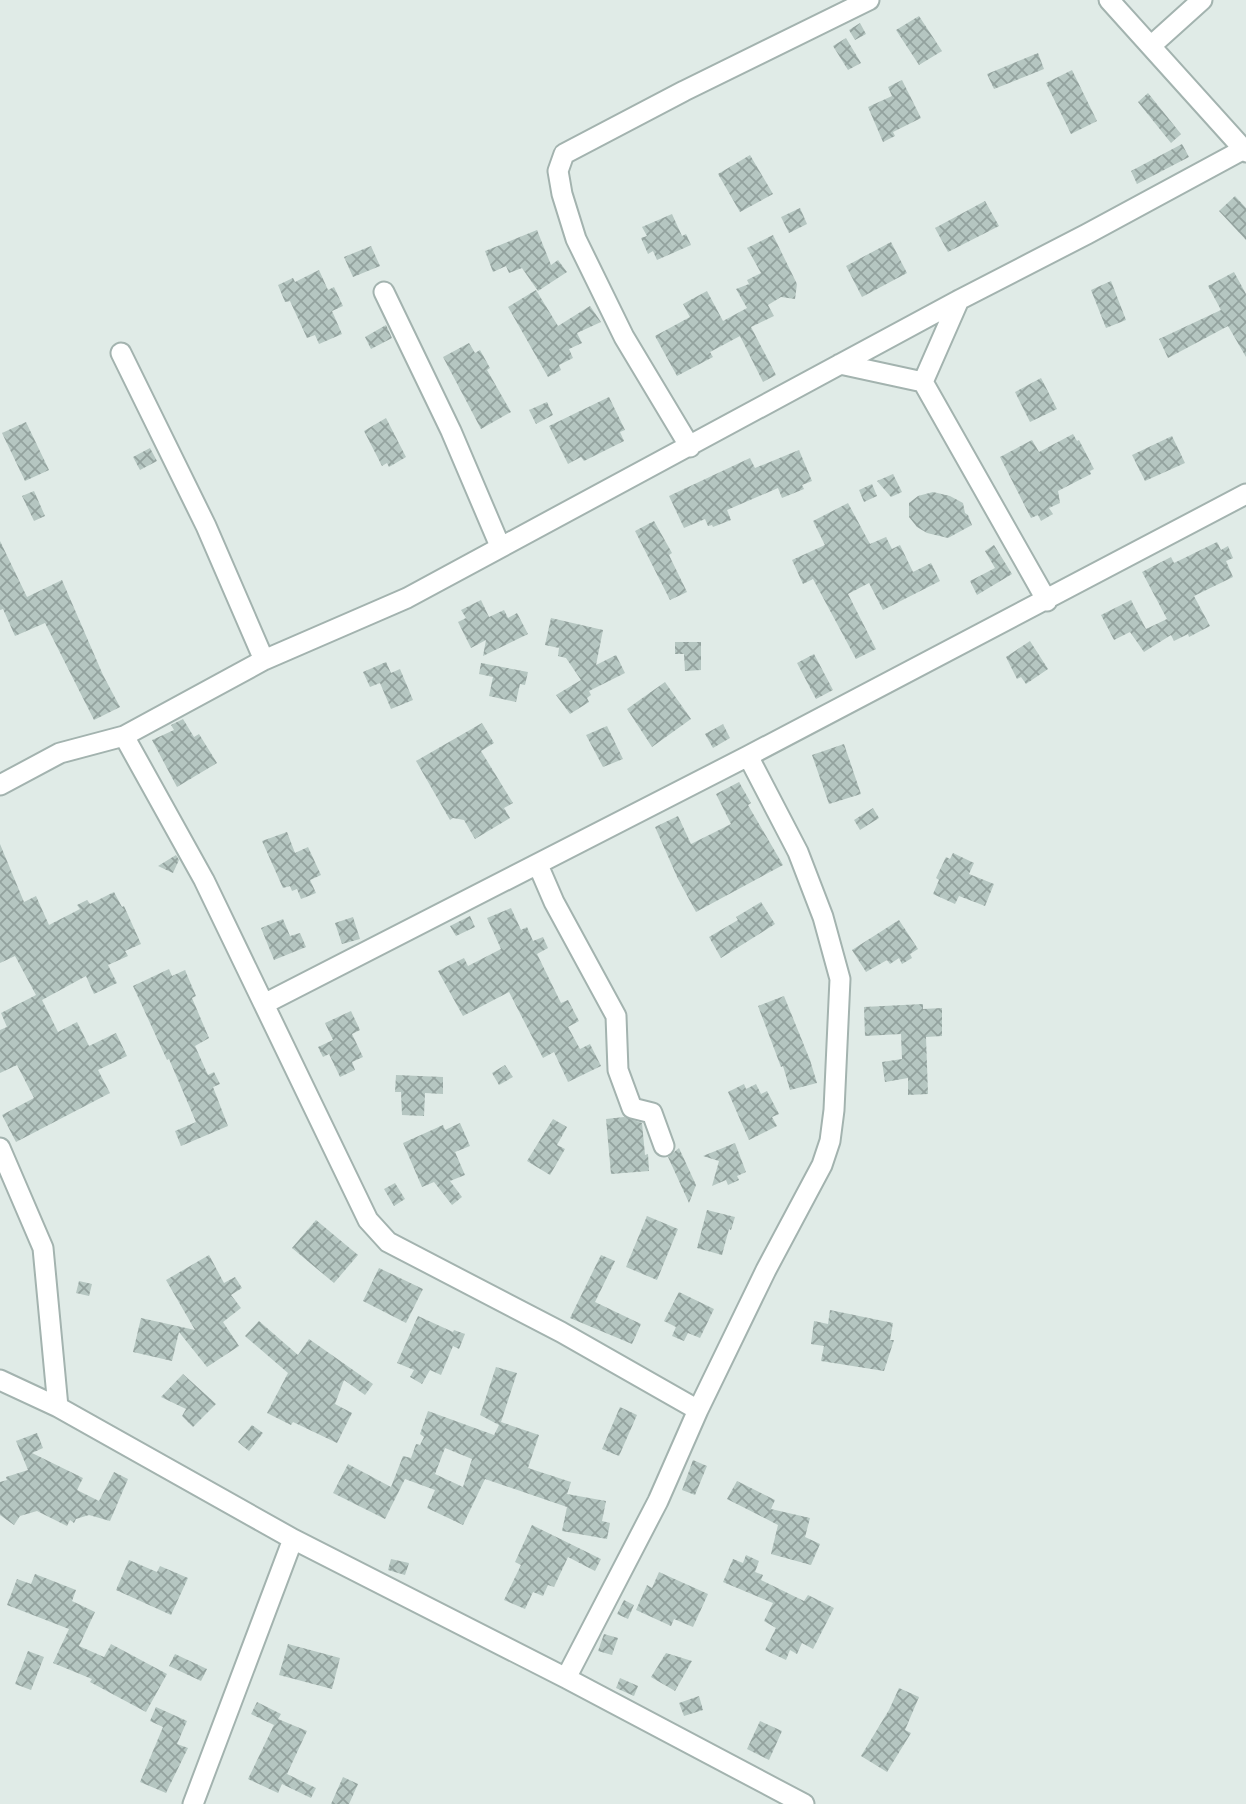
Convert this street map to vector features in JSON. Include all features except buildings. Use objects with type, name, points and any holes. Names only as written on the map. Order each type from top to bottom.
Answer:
[{"type":"street","points":[[690,447],[624,337],[576,239],[562,194],[558,170],[564,154],[684,90],[869,0]]},
{"type":"street","points":[[2,778],[61,753],[124,736],[264,660],[407,598],[959,300],[1245,150],[1152,45],[1108,0]]},
{"type":"street","points":[[1152,45],[1202,0]]},
{"type":"street","points":[[384,292],[451,431],[500,546]]},
{"type":"street","points":[[923,382],[959,300]]},
{"type":"street","points":[[121,353],[206,526],[264,660]]},
{"type":"street","points":[[840,364],[923,382],[1047,601]]},
{"type":"street","points":[[264,1004],[362,956],[444,911],[1047,601],[1246,494]]},
{"type":"street","points":[[124,736],[204,880],[368,1220],[388,1242],[561,1332],[698,1410]]},
{"type":"street","points":[[566,1678],[658,1501],[698,1410],[766,1270],[822,1165],[830,1141],[840,979],[823,917],[798,852],[748,756]]},
{"type":"street","points":[[538,865],[554,902],[615,1016],[618,1070],[632,1108],[652,1113],[664,1146]]},
{"type":"street","points":[[0,1148],[43,1248],[58,1407]]},
{"type":"street","points":[[0,1380],[58,1407],[293,1539],[566,1678],[804,1804]]},
{"type":"street","points":[[193,1804],[293,1539]]}]
